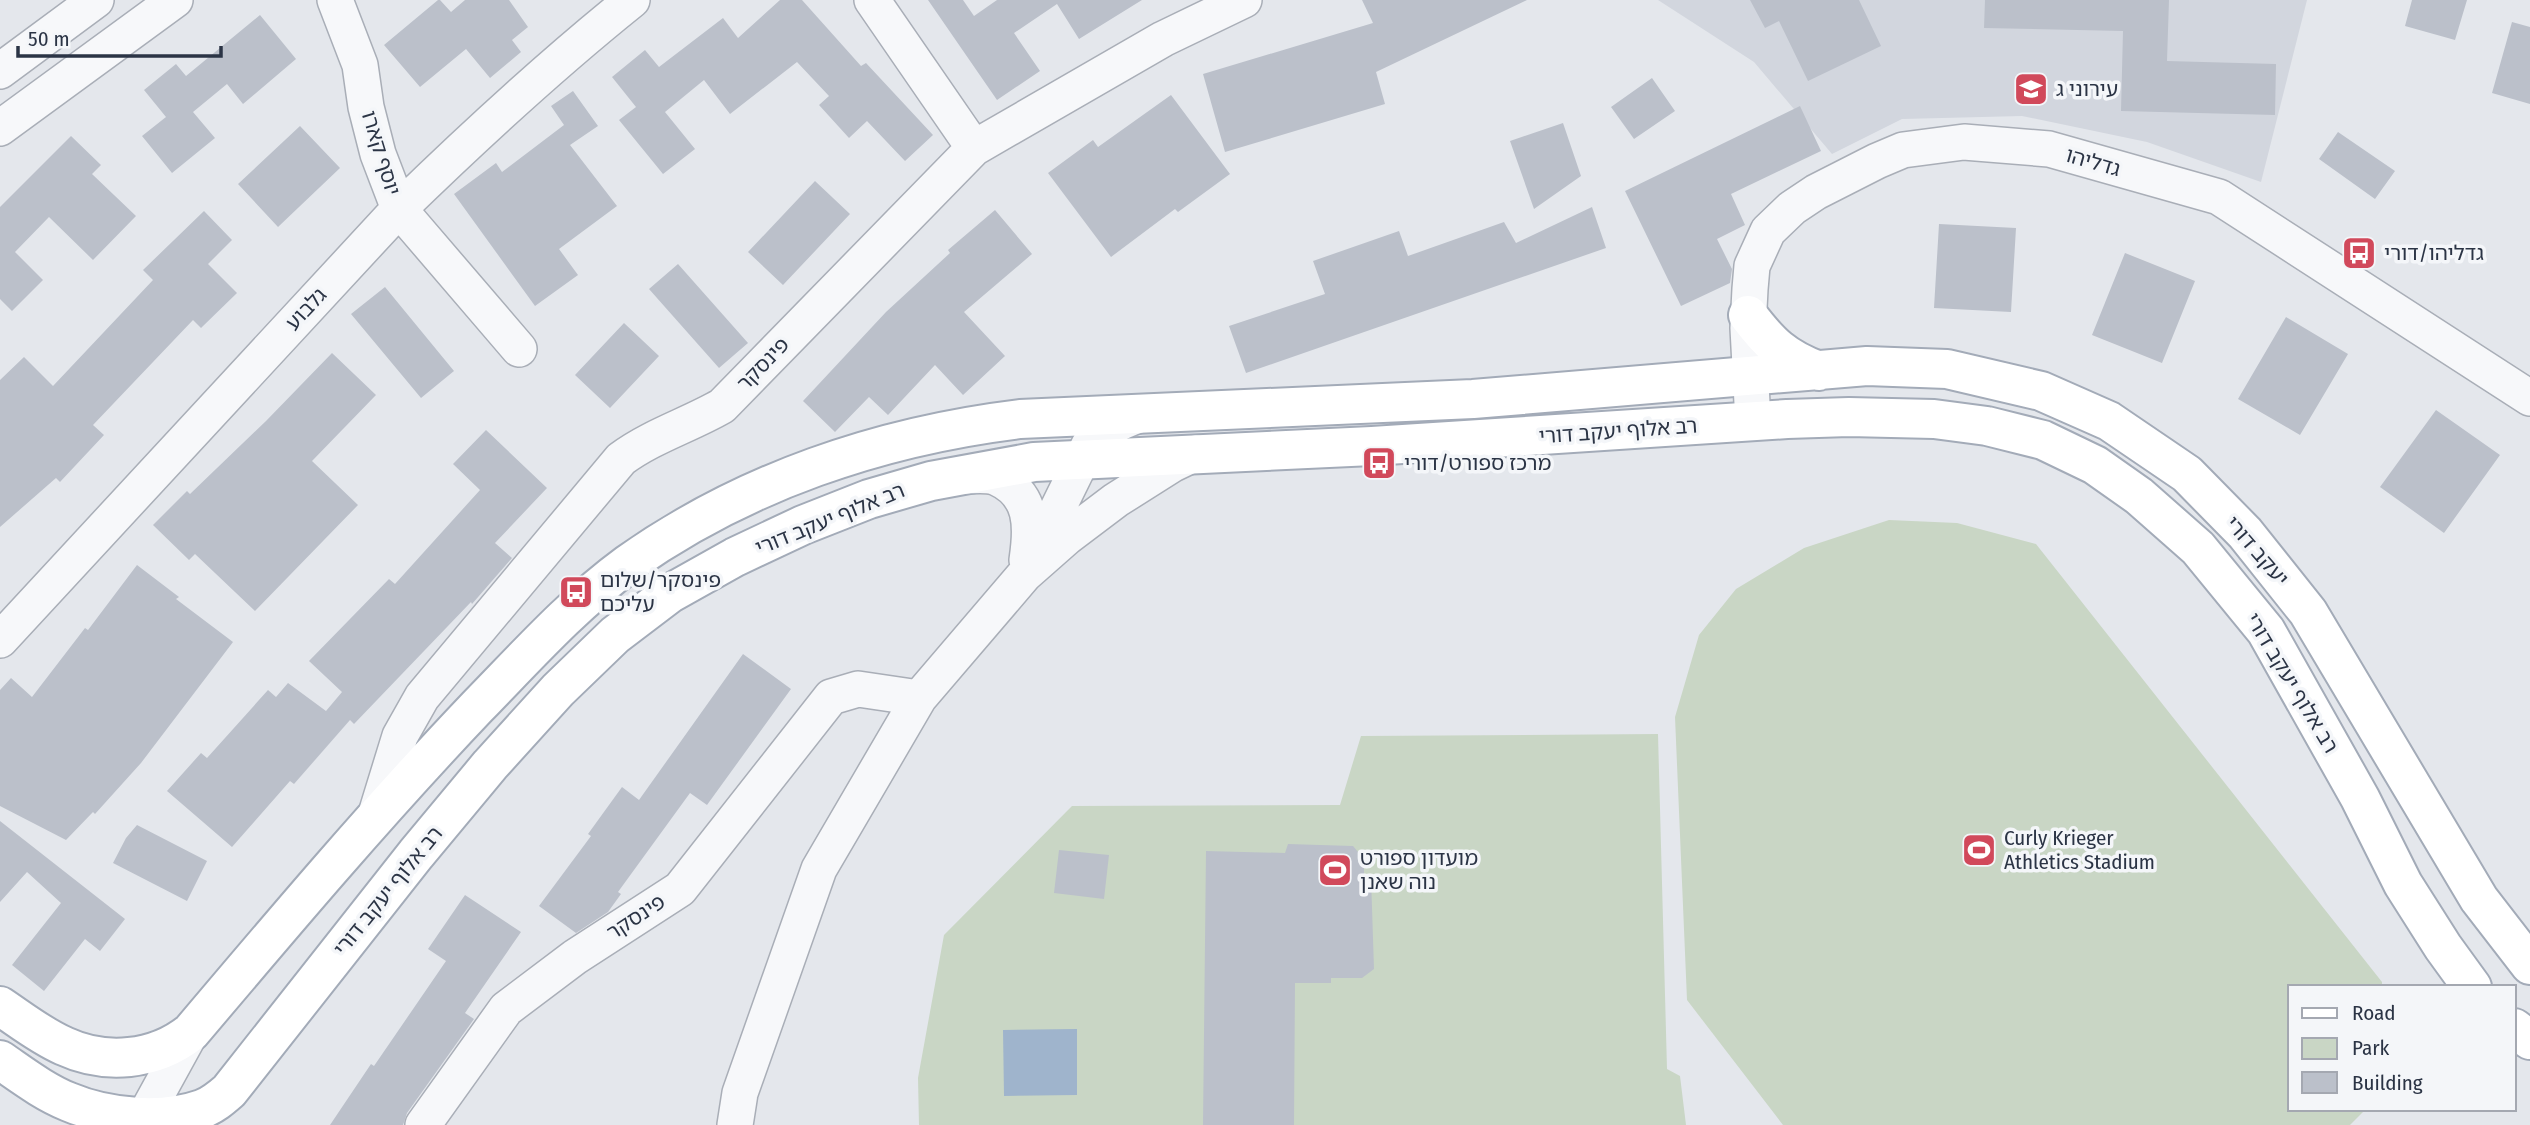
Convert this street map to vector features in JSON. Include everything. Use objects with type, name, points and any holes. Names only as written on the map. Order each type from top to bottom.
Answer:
[{"type":"main road","points":[[1748,322],[1789,359],[1819,371]]},
{"type":"main road","points":[[1699,382],[1725,370],[1734,360],[1743,344],[1748,322]]},
{"type":"main road","name":"יעקב דורי","points":[[1819,371],[1867,366],[1947,369],[2041,391],[2109,421],[2187,474],[2245,533],[2308,612],[2479,899],[2530,965]]},
{"type":"main road","name":"רב אלוף יעקב דורי","points":[[0,1006],[64,1046],[95,1055],[119,1058],[146,1055],[171,1046],[191,1032],[376,814],[573,611],[628,565],[730,503],[813,467],[907,439],[976,424],[1020,419],[1474,399],[1819,371]]},
{"type":"main road","name":"רב אלוף יעקב דורי","points":[[44,1090],[82,1107],[142,1121],[191,1112],[215,1103],[223,1108],[416,854],[490,765],[558,690],[615,635],[669,594],[746,552],[869,499],[954,476],[1021,464],[1082,458],[1372,446],[1849,417],[1934,419],[1987,426],[2043,440],[2095,465],[2139,496],[2198,548],[2266,631],[2360,798],[2403,884],[2471,985]]},
{"type":"main road","points":[[0,1060],[56,1100],[75,1125]]},
{"type":"street","points":[[0,71],[96,0]]},
{"type":"street","points":[[0,128],[175,0]]},
{"type":"street","name":"יוסף קארו","points":[[335,0],[360,65],[366,107],[378,154],[399,209],[519,349]]},
{"type":"street","name":"גלבוע","points":[[0,640],[399,209],[581,41],[632,0]]},
{"type":"street","points":[[872,0],[975,148]]},
{"type":"street","name":"פינסקר","points":[[376,814],[400,736],[422,697],[621,458],[643,442],[697,420],[722,406],[975,148],[1163,39],[1244,0]]},
{"type":"street","name":"גדליהו","points":[[1751,377],[1748,322],[1752,267],[1768,231],[1792,208],[1827,186],[1903,150],[1965,142],[2049,149],[2218,197],[2530,398]]},
{"type":"street","points":[[1751,377],[1754,422]]},
{"type":"street","points":[[1025,573],[1068,492],[1089,445],[1104,431],[1123,420],[1139,415]]},
{"type":"street","points":[[735,1125],[740,1093],[819,869],[919,698],[1025,573],[1116,500],[1173,464],[1196,453]]},
{"type":"street","points":[[954,476],[995,477],[1012,487],[1021,498],[1030,517],[1025,573]]},
{"type":"street","name":"פינסקר","points":[[423,1125],[506,1009],[575,957],[680,889],[831,697],[858,688],[919,698]]},
{"type":"street","points":[[142,1121],[191,1032]]},
{"type":"shaded area","name":"עירוני ג","points":[[1658,0],[2307,0],[2261,182],[2147,142],[2022,116],[1902,119],[1832,154],[1754,62]]},
{"type":"green space","name":"Curly Krieger Athletics Stadium","points":[[1889,520],[1957,523],[2036,544],[2382,982],[2382,985],[2288,985],[2288,1111],[2364,1111],[2350,1125],[1783,1125],[1687,1000],[1675,717],[1699,635],[1736,589],[1804,548]]},
{"type":"green space","name":"מועדון ספורט נוה שאנן","points":[[1658,734],[1667,1069],[1680,1076],[1686,1125],[919,1125],[918,1078],[944,935],[1072,806],[1340,805],[1361,736]]},
{"type":"water","points":[[1077,1029],[1077,1095],[1004,1096],[1003,1030]]},
{"type":"building","points":[[438,0],[451,12],[465,0],[509,0],[528,27],[512,40],[521,52],[490,78],[466,49],[420,87],[384,45]]},
{"type":"building","points":[[780,0],[802,0],[861,66],[866,63],[933,135],[905,161],[867,121],[849,138],[819,105],[829,96],[797,62],[730,114],[704,80],[665,112],[695,149],[663,174],[619,120],[636,107],[612,77],[645,50],[659,67],[723,18],[738,38]]},
{"type":"building","points":[[928,0],[963,0],[974,16],[997,0],[1142,0],[1079,39],[1057,4],[1014,33],[1040,71],[997,100]]},
{"type":"building","points":[[1362,0],[1527,0],[1376,72],[1385,104],[1225,152],[1203,74],[1373,23]]},
{"type":"building","points":[[1750,0],[1859,0],[1881,46],[1808,81],[1779,21],[1765,28]]},
{"type":"building","points":[[1985,0],[2169,0],[2167,61],[2276,64],[2275,115],[2121,111],[2123,31],[1984,28]]},
{"type":"building","points":[[2412,0],[2467,0],[2455,40],[2405,26]]},
{"type":"building","points":[[260,15],[296,59],[243,104],[227,84],[193,112],[215,138],[172,173],[142,136],[166,117],[144,90],[176,64],[186,76]]},
{"type":"building","points":[[2512,22],[2530,27],[2530,104],[2492,93]]},
{"type":"building","points":[[1652,78],[1675,111],[1634,139],[1611,107]]},
{"type":"building","points":[[573,91],[598,126],[570,145],[617,206],[559,249],[578,275],[535,306],[454,194],[496,163],[502,172],[564,125],[551,106]]},
{"type":"building","points":[[1171,95],[1230,174],[1178,212],[1175,209],[1111,257],[1048,173],[1093,140],[1098,147]]},
{"type":"building","points":[[1800,106],[1821,151],[1731,194],[1745,225],[1717,239],[1732,269],[1730,283],[1681,306],[1625,191]]},
{"type":"building","points":[[1563,123],[1581,176],[1534,209],[1510,141]]},
{"type":"building","points":[[300,126],[340,168],[278,227],[238,184]]},
{"type":"building","points":[[2338,132],[2395,171],[2375,199],[2319,159]]},
{"type":"building","points":[[71,136],[101,165],[92,174],[136,216],[93,260],[49,217],[15,252],[43,280],[12,311],[0,299],[0,207]]},
{"type":"building","points":[[815,181],[850,214],[783,285],[748,252]]},
{"type":"building","points":[[1592,207],[1606,248],[1246,373],[1229,326],[1325,294],[1313,261],[1399,231],[1408,256],[1504,222],[1516,243]]},
{"type":"building","points":[[995,210],[1032,254],[964,312],[1005,356],[963,395],[935,365],[888,415],[869,397],[835,432],[803,401],[886,312],[950,253],[948,250]]},
{"type":"building","points":[[204,211],[232,240],[208,264],[237,293],[201,328],[193,320],[93,425],[104,435],[60,482],[56,478],[0,527],[0,380],[24,357],[53,386],[153,280],[143,270]]},
{"type":"building","points":[[1939,224],[2016,228],[2011,312],[1934,308]]},
{"type":"building","points":[[2125,253],[2195,281],[2162,363],[2092,335]]},
{"type":"building","points":[[678,264],[748,343],[719,368],[649,289]]},
{"type":"building","points":[[385,287],[454,371],[421,398],[351,314]]},
{"type":"building","points":[[2286,317],[2348,354],[2300,435],[2238,399]]},
{"type":"building","points":[[624,323],[659,356],[610,408],[575,375]]},
{"type":"building","points":[[332,353],[376,395],[312,461],[358,505],[255,611],[195,554],[189,560],[153,525],[187,491],[190,494],[266,421]]},
{"type":"building","points":[[2436,410],[2500,455],[2444,533],[2380,487]]},
{"type":"building","points":[[486,430],[547,488],[495,543],[512,558],[472,604],[471,602],[354,724],[350,720],[294,784],[290,781],[232,847],[167,791],[201,753],[207,758],[268,690],[276,697],[288,683],[326,711],[342,692],[309,661],[389,579],[395,584],[480,490],[453,464]]},
{"type":"building","points":[[137,565],[179,597],[176,599],[233,642],[141,763],[95,814],[93,812],[66,840],[0,806],[0,690],[11,678],[32,697],[85,628],[88,630]]},
{"type":"building","points":[[743,654],[791,689],[707,805],[690,793],[618,892],[621,894],[608,912],[576,933],[539,906],[591,836],[588,834],[622,787],[639,800]]},
{"type":"building","points":[[0,821],[125,919],[100,951],[85,939],[44,991],[12,965],[61,903],[27,872],[0,902]]},
{"type":"building","points":[[137,825],[207,861],[187,901],[113,863],[126,838]]},
{"type":"building","points":[[1288,844],[1353,846],[1364,859],[1364,877],[1371,877],[1374,969],[1362,978],[1331,978],[1331,983],[1295,983],[1294,1125],[1203,1125],[1206,851],[1285,853]]},
{"type":"building","points":[[1059,850],[1109,855],[1104,899],[1054,893]]},
{"type":"building","points":[[465,895],[521,932],[465,1013],[474,1019],[407,1113],[403,1125],[330,1125],[446,961],[428,949]]},
{"type":"place","name":"עירוני ג","points":[[2031,89]]},
{"type":"place","name":"גדליהו/דורי","points":[[2359,253]]},
{"type":"place","name":"מרכז ספורט/דורי","points":[[1379,463]]},
{"type":"place","name":"פינסקר/שלום עליכם","points":[[576,592]]},
{"type":"place","name":"Curly Krieger Athletics Stadium","points":[[1979,850]]},
{"type":"place","name":"מועדון ספורט נוה שאנן","points":[[1335,870]]}]
